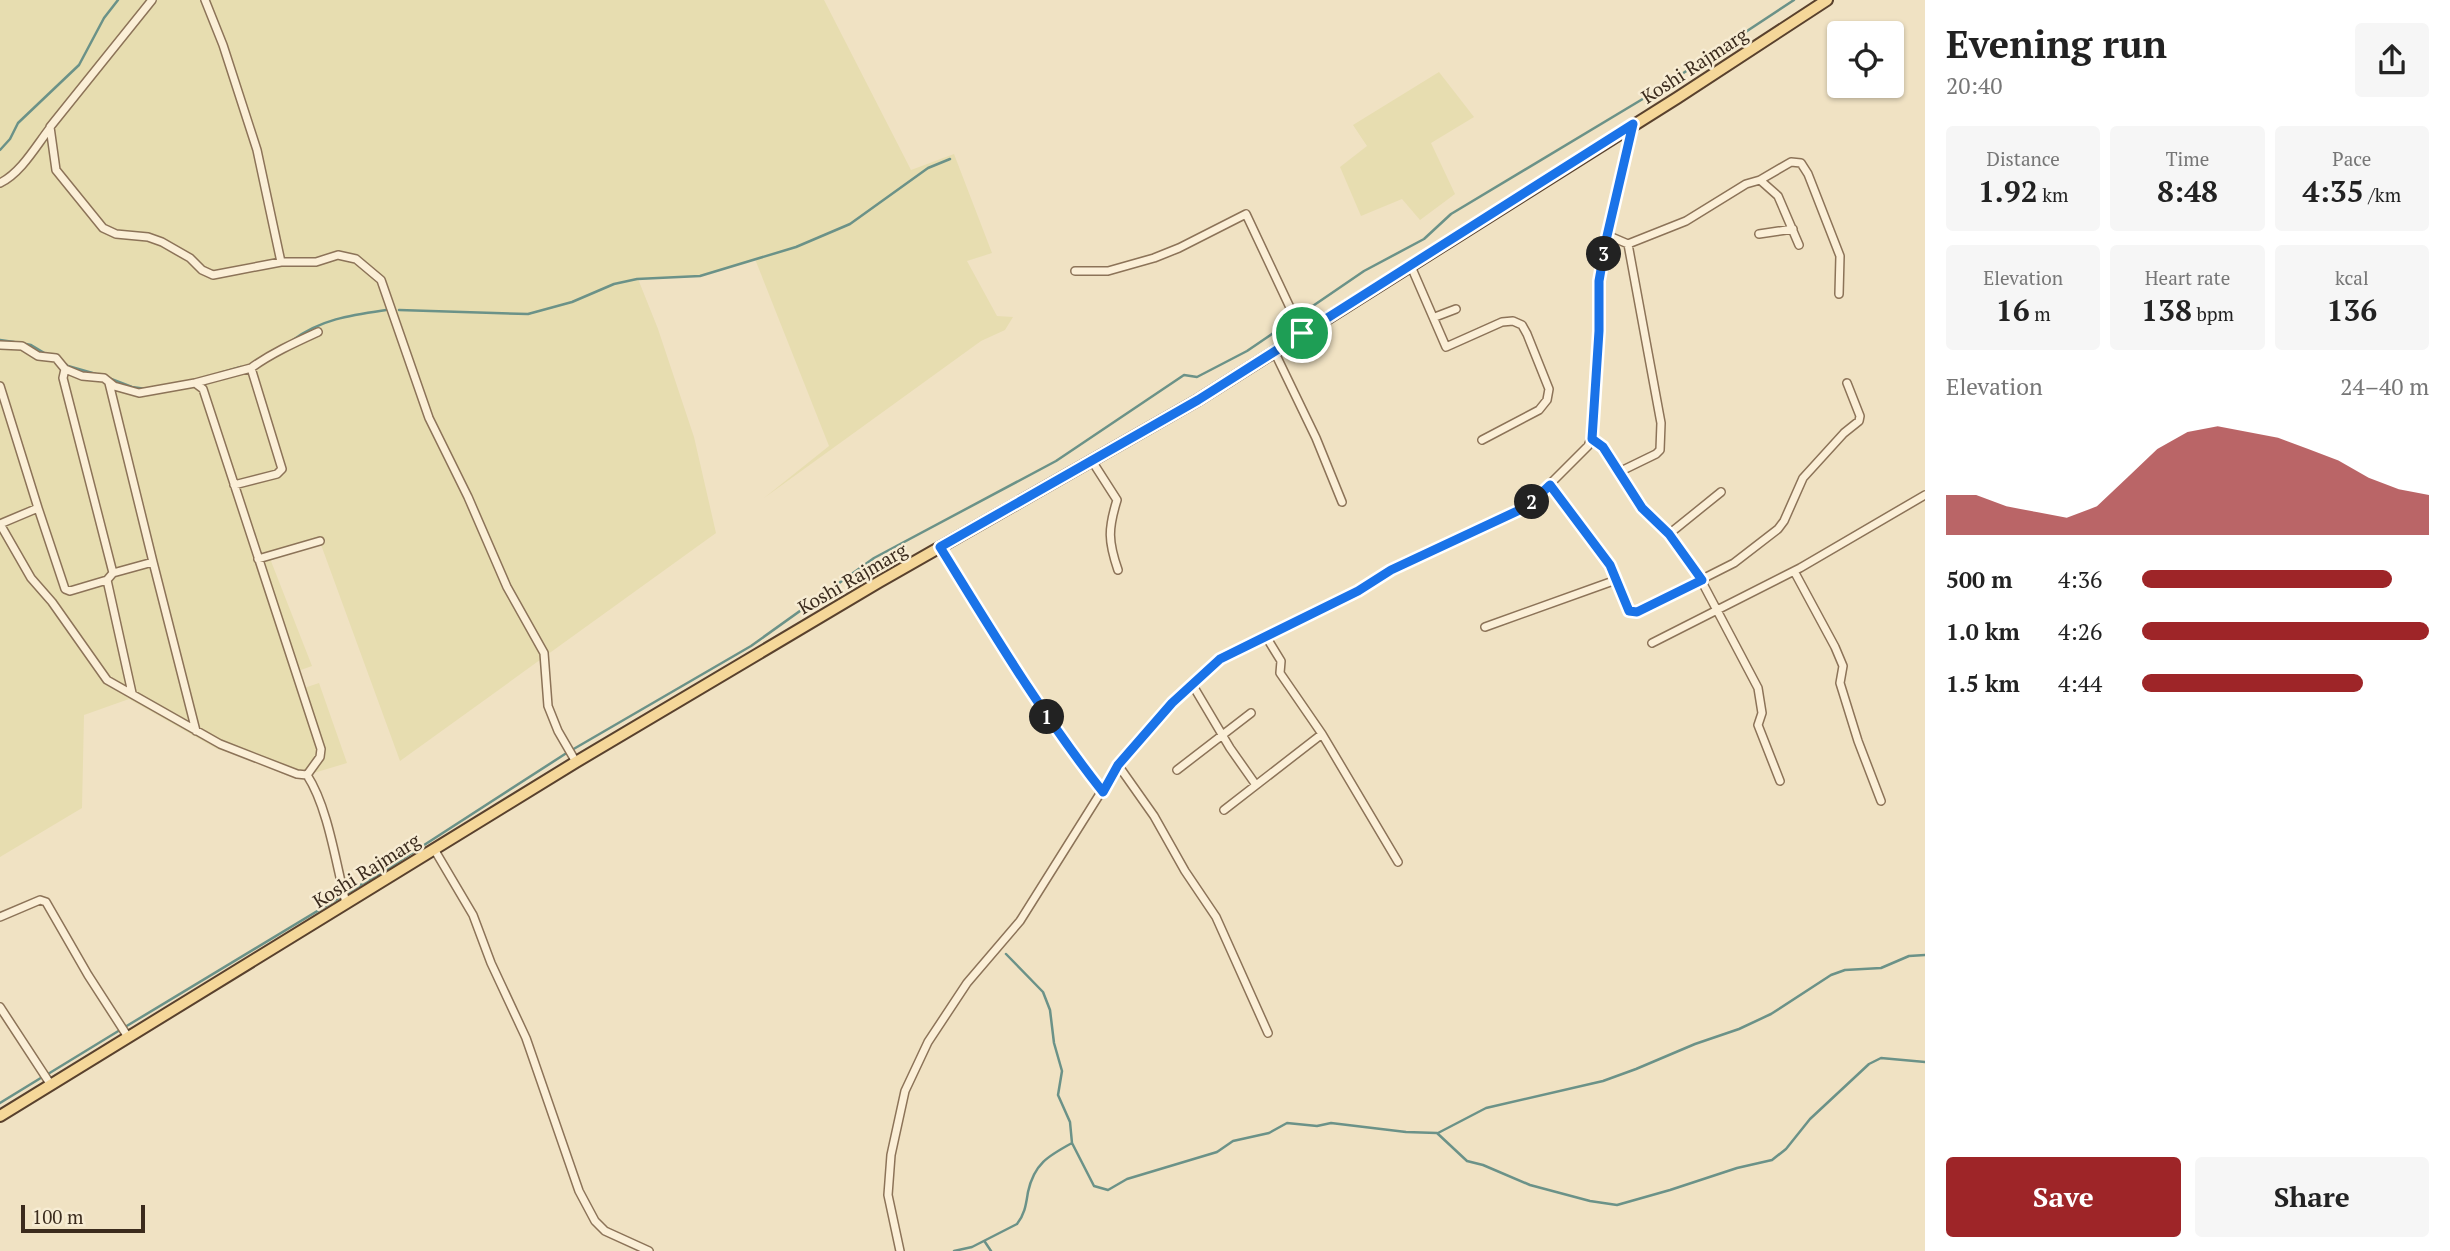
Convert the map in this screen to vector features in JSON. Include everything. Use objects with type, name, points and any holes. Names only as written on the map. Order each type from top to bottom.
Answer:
[{"type":"main road","name":"Koshi Rajmarg","points":[[0,1116],[434,849],[574,759],[1198,400],[1827,0]]},
{"type":"street","points":[[0,183],[8,179],[21,165],[152,0]]},
{"type":"street","points":[[205,0],[223,45],[254,141],[281,262]]},
{"type":"street","points":[[900,1251],[888,1195],[891,1155],[905,1091],[928,1042],[967,983],[1020,921],[1118,765],[1172,703],[1220,659],[1358,591],[1391,570],[1528,506],[1588,446],[1592,439],[1599,281],[1633,124]]},
{"type":"street","points":[[51,127],[56,170],[103,228],[116,234],[148,237],[162,242],[213,275],[281,262],[316,262],[338,255],[356,259],[381,280],[429,418],[468,497],[507,587],[544,653],[548,706],[574,759]]},
{"type":"street","points":[[1607,236],[1628,244],[1686,221],[1746,184],[1760,180],[1791,162],[1801,163],[1808,174],[1840,256],[1839,294]]},
{"type":"street","points":[[1760,180],[1778,196],[1799,245]]},
{"type":"street","points":[[1075,271],[1108,271],[1154,258],[1246,214],[1302,333]]},
{"type":"street","points":[[1759,234],[1793,229]]},
{"type":"street","points":[[1619,472],[1656,454],[1662,445],[1661,424],[1628,244]]},
{"type":"street","points":[[1410,264],[1446,347],[1502,322],[1513,321],[1522,325],[1549,389],[1547,400],[1539,410],[1482,440]]},
{"type":"street","points":[[1434,317],[1456,309]]},
{"type":"street","points":[[0,345],[22,346],[38,356],[56,358],[65,369],[82,376],[104,378],[139,393],[195,383],[251,368],[272,353],[282,351],[318,332]]},
{"type":"street","points":[[1274,351],[1316,438],[1342,502]]},
{"type":"street","points":[[234,485],[277,474],[282,469],[251,368]]},
{"type":"street","points":[[65,369],[63,378],[113,573]]},
{"type":"street","points":[[109,382],[196,731]]},
{"type":"street","points":[[195,383],[203,389],[321,749],[320,757],[307,775]]},
{"type":"street","points":[[1550,485],[1610,565],[1629,611],[1634,613],[1734,563],[1778,529],[1803,478],[1844,433],[1859,421],[1860,416],[1847,383]]},
{"type":"street","points":[[0,386],[65,589],[71,591],[107,580],[113,573],[153,562]]},
{"type":"street","points":[[1592,439],[1603,447],[1642,508],[1669,534],[1702,580],[1758,688],[1762,713],[1758,724],[1780,781]]},
{"type":"street","points":[[1092,461],[1117,500],[1109,545],[1118,569]]},
{"type":"street","points":[[1669,534],[1721,492]]},
{"type":"street","points":[[1652,643],[1794,571],[1925,495]]},
{"type":"street","points":[[37,508],[0,524],[31,579],[52,602],[102,675],[118,687],[219,744],[297,774],[307,775],[316,788],[346,903]]},
{"type":"street","points":[[258,559],[320,541]]},
{"type":"street","points":[[940,547],[1024,683],[1067,747],[1103,792]]},
{"type":"street","points":[[1794,571],[1843,666],[1840,683],[1881,801]]},
{"type":"street","points":[[107,580],[132,693]]},
{"type":"street","points":[[1485,627],[1616,580]]},
{"type":"street","points":[[1265,635],[1281,661],[1280,673],[1322,734],[1398,862]]},
{"type":"street","points":[[1192,684],[1256,785]]},
{"type":"street","points":[[1177,770],[1251,713]]},
{"type":"street","points":[[1224,810],[1322,734]]},
{"type":"street","points":[[1118,765],[1154,816],[1185,871],[1216,917],[1268,1033]]},
{"type":"street","points":[[434,849],[473,915],[491,963],[526,1038],[579,1191],[589,1211],[598,1226],[605,1231],[649,1251]]},
{"type":"street","points":[[0,917],[40,900],[46,902],[128,1037]]},
{"type":"street","points":[[0,1007],[51,1085]]},
{"type":"shaded area","points":[[0,0],[824,0],[911,170],[954,154],[992,253],[967,261],[997,316],[1013,317],[1005,330],[981,341],[764,498],[829,446],[755,259],[700,276],[638,279],[658,329],[694,437],[716,533],[400,761],[320,542],[269,556],[312,666],[298,671],[304,688],[319,683],[347,763],[307,775],[217,749],[129,699],[84,715],[82,808],[0,857]]},
{"type":"shaded area","points":[[1439,72],[1474,117],[1431,143],[1455,194],[1420,220],[1402,199],[1361,216],[1340,167],[1367,146],[1353,125]]},
{"type":"waterway","points":[[0,150],[10,139],[18,123],[79,65],[104,18],[118,0]]},
{"type":"waterway","points":[[125,1027],[387,869],[565,754],[751,646],[874,558],[1056,461],[1184,375],[1197,377],[1247,351],[1364,271],[1424,239],[1451,214],[1656,91],[1794,0]]},
{"type":"waterway","points":[[399,310],[528,314],[572,302],[614,284],[637,279],[700,276],[796,247],[850,224],[928,168],[950,159]]},
{"type":"waterway","points":[[293,340],[326,323],[386,310]]},
{"type":"waterway","points":[[0,340],[14,342]]},
{"type":"waterway","points":[[20,343],[31,345],[46,354]]},
{"type":"waterway","points":[[262,357],[278,348]]},
{"type":"waterway","points":[[63,362],[96,374]]},
{"type":"waterway","points":[[220,373],[241,367]]},
{"type":"waterway","points":[[106,377],[132,387],[146,389]]},
{"type":"waterway","points":[[1006,954],[1043,992],[1050,1010],[1054,1043],[1062,1071],[1058,1095],[1070,1122],[1072,1143],[1094,1186],[1108,1190],[1127,1179],[1217,1152],[1233,1141],[1269,1133],[1287,1123],[1317,1126],[1331,1123],[1437,1133],[1467,1161],[1530,1185],[1590,1201],[1617,1205],[1772,1160],[1786,1149],[1810,1119],[1869,1064],[1881,1058],[1925,1062]]},
{"type":"waterway","points":[[1438,1133],[1486,1108],[1603,1081],[1739,1029],[1771,1014],[1831,975],[1845,970],[1881,968],[1909,956],[1925,955]]},
{"type":"waterway","points":[[48,1074],[120,1030]]},
{"type":"waterway","points":[[0,1103],[44,1076]]},
{"type":"waterway","points":[[954,1251],[972,1247],[1017,1224],[1038,1168],[1049,1157],[1072,1143]]},
{"type":"waterway","points":[[985,1242],[991,1251]]},
{"type":"route","points":[[1633,124],[1599,281],[1599,331],[1592,439],[1603,447],[1642,508],[1669,534],[1702,580],[1637,612],[1629,611],[1610,565],[1550,485],[1528,506],[1391,570],[1358,591],[1220,659],[1172,703],[1118,765],[1103,792],[1067,747],[1024,683],[940,547],[1198,400],[1302,333],[1633,124]]}]
